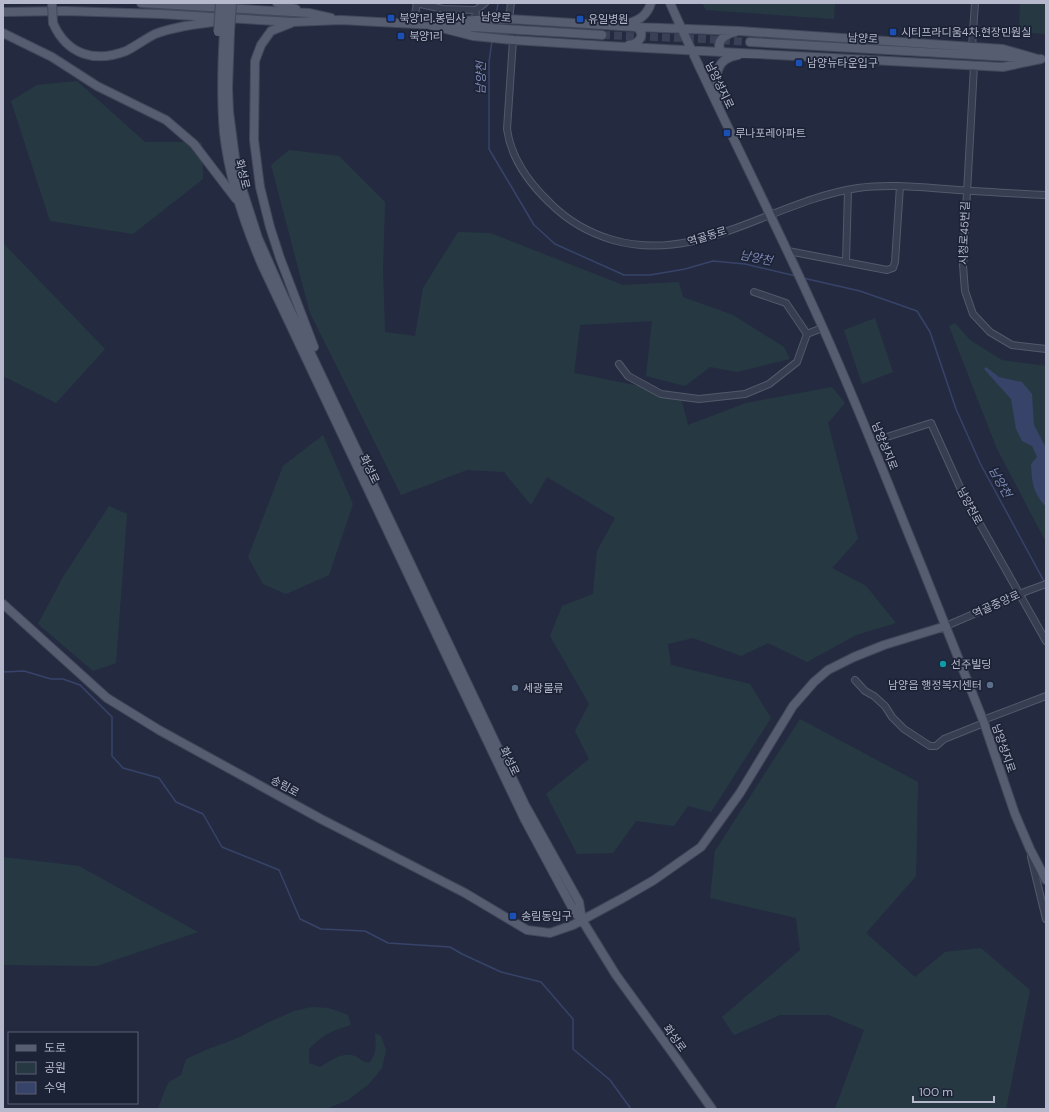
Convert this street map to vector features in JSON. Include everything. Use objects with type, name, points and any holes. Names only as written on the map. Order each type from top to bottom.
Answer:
[{"type":"main road","points":[[52,3],[53,23],[57,31],[71,48],[90,56],[106,57],[126,50],[154,35],[182,26],[244,19]]},
{"type":"main road","name":"남양로","points":[[141,3],[217,5],[309,13],[341,20]]},
{"type":"main road","points":[[200,3],[217,5],[224,32]]},
{"type":"main road","name":"화성로","points":[[225,3],[222,69],[224,133],[230,167],[239,202],[248,232],[262,265],[529,827],[575,913],[582,920],[616,975],[712,1109]]},
{"type":"main road","name":"화성로","points":[[232,3],[224,32],[229,112],[238,173],[258,238],[525,805],[580,902],[582,920]]},
{"type":"main road","points":[[277,3],[309,13]]},
{"type":"main road","points":[[615,26],[627,24],[640,19],[649,10],[651,3]]},
{"type":"main road","name":"남양성지로","points":[[670,3],[812,304],[871,442],[930,590],[946,626],[983,722],[1015,814],[1030,849],[1046,880]]},
{"type":"main road","name":"남양로","points":[[3,12],[65,11],[293,22],[341,20],[430,25],[480,22],[508,29],[602,35]]},
{"type":"main road","points":[[480,22],[508,19],[615,26],[739,31],[1003,49],[1043,60]]},
{"type":"main road","points":[[293,22],[271,31],[261,45],[255,60],[254,140],[260,187],[270,227],[280,258],[318,356],[337,395],[350,435]]},
{"type":"main road","points":[[430,25],[473,36],[746,54],[1003,67],[1043,60]]},
{"type":"main road","points":[[608,46],[628,46],[636,43],[642,35],[641,31],[636,27]]},
{"type":"main road","points":[[722,52],[719,45],[723,38],[730,33],[739,31]]},
{"type":"main road","points":[[3,33],[52,57],[97,86],[166,120],[194,144],[239,202]]},
{"type":"main road","name":"남양로","points":[[750,42],[1043,60]]},
{"type":"main road","points":[[719,106],[716,82],[720,64],[728,57],[746,54]]},
{"type":"main road","name":"송림로","points":[[3,604],[107,698],[158,730],[321,819],[465,893],[527,930],[550,932],[573,925],[600,911],[654,880],[700,847],[740,793],[793,706],[814,682],[828,670],[854,657],[884,645],[946,626]]},
{"type":"street","points":[[413,24],[417,3],[435,5],[443,9],[476,10],[485,3]]},
{"type":"street","points":[[508,19],[511,3]]},
{"type":"street","points":[[972,47],[975,3]]},
{"type":"street","points":[[476,10],[480,22]]},
{"type":"street","name":"역골동로","points":[[510,39],[507,121],[511,149],[523,170],[541,194],[554,206],[572,221],[588,231],[616,240],[635,244],[661,246],[696,241],[822,196],[868,187],[900,186],[1046,195]]},
{"type":"street","name":"시청로45번길","points":[[974,66],[963,265],[965,291],[973,314],[990,332],[1012,344],[1046,349]]},
{"type":"street","points":[[788,251],[887,270],[892,268],[895,262],[900,186]]},
{"type":"street","points":[[846,262],[848,190]]},
{"type":"street","points":[[754,292],[786,303],[807,334]]},
{"type":"street","points":[[619,364],[628,376],[661,394],[699,399],[745,394],[769,384],[797,362],[807,334],[822,328]]},
{"type":"street","name":"남양천로","points":[[871,442],[931,423],[963,494],[1046,641]]},
{"type":"street","name":"역골중앙로","points":[[946,626],[1046,584]]},
{"type":"street","points":[[855,680],[865,691],[886,706],[892,717],[904,729],[930,746],[936,746],[944,739],[1046,696]]},
{"type":"street","points":[[1030,849],[1046,919]]},
{"type":"green space","points":[[702,3],[835,3],[834,19],[706,10]]},
{"type":"green space","points":[[1020,3],[1046,3],[1046,34],[1019,32]]},
{"type":"green space","points":[[77,81],[145,142],[202,142],[203,179],[133,234],[50,221],[11,101],[37,85]]},
{"type":"green space","points":[[289,150],[339,156],[385,202],[383,270],[385,332],[415,336],[423,288],[458,232],[490,233],[623,285],[679,282],[683,297],[733,315],[784,347],[790,359],[737,372],[710,367],[685,386],[646,376],[652,321],[580,325],[574,373],[680,394],[688,425],[746,403],[832,387],[845,403],[828,423],[858,539],[832,568],[866,586],[896,623],[856,635],[807,662],[768,643],[741,656],[693,638],[668,644],[671,665],[750,684],[771,718],[711,812],[688,806],[674,826],[636,821],[613,853],[577,854],[546,794],[589,759],[575,731],[589,704],[550,636],[562,606],[593,594],[597,551],[615,518],[547,477],[531,505],[504,472],[467,470],[401,495],[310,313],[271,165]]},
{"type":"green space","points":[[3,238],[5,245],[105,349],[56,403],[3,376]]},
{"type":"green space","points":[[875,318],[893,372],[862,384],[844,330]]},
{"type":"green space","points":[[955,323],[970,340],[1002,360],[1046,366],[1046,542],[997,449],[949,326]]},
{"type":"green space","points":[[323,435],[353,504],[329,575],[286,594],[263,584],[248,557],[283,466]]},
{"type":"green space","points":[[109,506],[127,514],[116,663],[93,671],[38,624],[63,577]]},
{"type":"green space","points":[[800,719],[918,782],[916,876],[866,933],[915,977],[945,952],[981,948],[1030,990],[1006,1109],[835,1109],[864,1030],[829,1015],[780,1015],[734,1035],[722,1017],[800,950],[796,918],[710,898],[715,851]]},
{"type":"green space","points":[[3,857],[79,866],[198,932],[97,966],[3,965]]},
{"type":"green space","points":[[312,1007],[329,1008],[348,1015],[351,1025],[338,1029],[324,1036],[314,1044],[309,1049],[309,1063],[320,1067],[337,1057],[350,1055],[369,1063],[375,1052],[375,1033],[381,1036],[386,1050],[382,1068],[369,1084],[348,1100],[326,1109],[158,1109],[169,1082],[181,1075],[186,1059],[238,1038],[294,1011]]},
{"type":"water","points":[[986,367],[999,377],[1022,382],[1032,394],[1034,425],[1046,448],[1046,507],[1038,497],[1032,477],[1031,464],[1037,457],[1032,446],[1022,441],[1016,429],[1011,399],[984,369]]},
{"type":"waterway","name":"남양천","points":[[496,17],[498,3]]},
{"type":"waterway","name":"남양천","points":[[492,41],[489,62],[489,149],[534,225],[555,244],[624,275],[650,275],[685,269],[713,261],[745,264],[796,276]]},
{"type":"waterway","name":"남양천","points":[[803,278],[860,291],[917,311],[930,332],[956,409],[980,463],[1045,583]]},
{"type":"waterway","points":[[3,672],[24,671],[51,679],[63,679],[80,685],[112,717],[112,756],[123,768],[159,778],[176,802],[203,814],[222,847],[279,870],[300,919],[321,929],[365,931],[388,943],[450,947],[501,972],[541,982],[573,1019],[573,1049],[610,1080],[631,1109]]},
{"type":"tunnel","points":[[602,35],[750,42]]},
{"type":"place","name":"북양1리.봉림사","points":[[391,18]]},
{"type":"place","name":"유일병원","points":[[580,19]]},
{"type":"place","name":"시티프라디움4차.현장민원실","points":[[893,32]]},
{"type":"place","name":"북양1리","points":[[401,36]]},
{"type":"place","name":"남양뉴타운입구","points":[[799,63]]},
{"type":"place","name":"루나포레아파트","points":[[727,133]]},
{"type":"place","name":"선주빌딩","points":[[943,664]]},
{"type":"place","name":"남양읍 행정복지센터","points":[[990,685]]},
{"type":"place","name":"세광물류","points":[[515,688]]},
{"type":"place","name":"송림동입구","points":[[513,916]]}]
